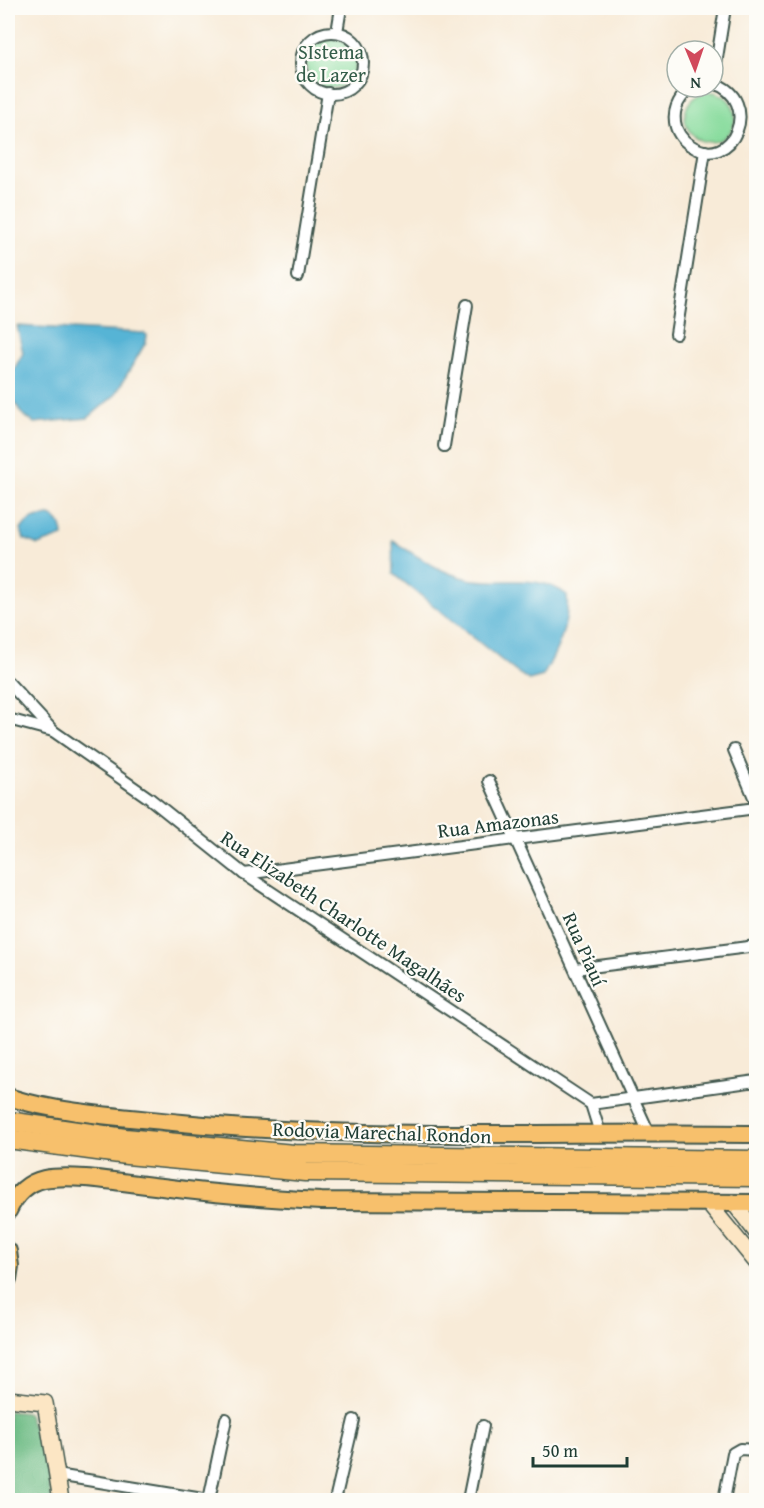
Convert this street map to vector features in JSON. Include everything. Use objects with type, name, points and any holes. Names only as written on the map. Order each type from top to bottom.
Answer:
[{"type":"highway","name":"Rodovia Marechal Rondon","points":[[8,1121],[125,1138],[294,1154],[756,1160]]},
{"type":"highway","name":"Rodovia Marechal Rondon","points":[[8,1139],[127,1155],[305,1172],[756,1177]]},
{"type":"main road","points":[[8,1097],[27,1104],[140,1119],[278,1131],[756,1134]]},
{"type":"main road","points":[[8,1211],[16,1196],[27,1186],[44,1179],[79,1179],[250,1197],[321,1201],[756,1203]]},
{"type":"main road","points":[[707,1202],[756,1262]]},
{"type":"main road","points":[[733,1202],[756,1232]]},
{"type":"main road","points":[[8,1250],[8,1279]]},
{"type":"main road","points":[[8,1401],[45,1404],[61,1500]]},
{"type":"street","points":[[337,32],[341,8]]},
{"type":"street","points":[[720,39],[725,8]]},
{"type":"street","points":[[328,32],[337,32],[355,41],[360,50],[363,69],[354,85],[346,90],[328,93],[318,90],[304,76],[302,56],[311,40],[328,32]]},
{"type":"street","points":[[680,99],[675,122],[685,142],[705,151],[726,147],[747,122],[733,92],[725,88]]},
{"type":"street","points":[[298,276],[328,93]]},
{"type":"street","points":[[676,334],[705,151]]},
{"type":"street","points":[[444,446],[467,305]]},
{"type":"street","name":"Rua Elizabeth Charlotte Magalhães","points":[[8,682],[53,731],[149,798],[244,874],[591,1104]]},
{"type":"street","points":[[8,719],[53,731]]},
{"type":"street","points":[[735,750],[756,802]]},
{"type":"street","name":"Rua Piauí","points":[[489,781],[649,1132]]},
{"type":"street","name":"Rua Amazonas","points":[[244,874],[756,808]]},
{"type":"street","points":[[575,969],[756,946]]},
{"type":"street","points":[[600,1133],[591,1104],[756,1081]]},
{"type":"street","points":[[57,1475],[209,1500],[226,1419]]},
{"type":"street","points":[[335,1500],[354,1420]]},
{"type":"street","points":[[468,1500],[483,1425]]},
{"type":"street","points":[[724,1500],[733,1454],[740,1449],[756,1450]]},
{"type":"green space","name":"SIstema de Lazer","points":[[331,38],[349,45],[356,63],[349,81],[331,88],[313,81],[306,63],[313,45]]},
{"type":"green space","points":[[725,97],[731,103],[734,112],[731,131],[720,140],[710,142],[700,140],[692,135],[687,127],[685,117],[692,99],[725,99]]},
{"type":"green space","points":[[8,1411],[27,1413],[44,1453],[52,1500],[8,1500]]},
{"type":"water","points":[[17,326],[147,335],[146,342],[115,395],[88,418],[34,423],[21,413],[12,396],[11,375],[23,353]]},
{"type":"water","points":[[50,516],[60,523],[63,536],[38,545],[24,539],[21,530],[27,523],[37,518]]},
{"type":"water","points":[[393,541],[448,573],[480,581],[519,581],[544,584],[567,595],[564,627],[558,647],[543,676],[529,680],[515,671],[394,574]]}]
